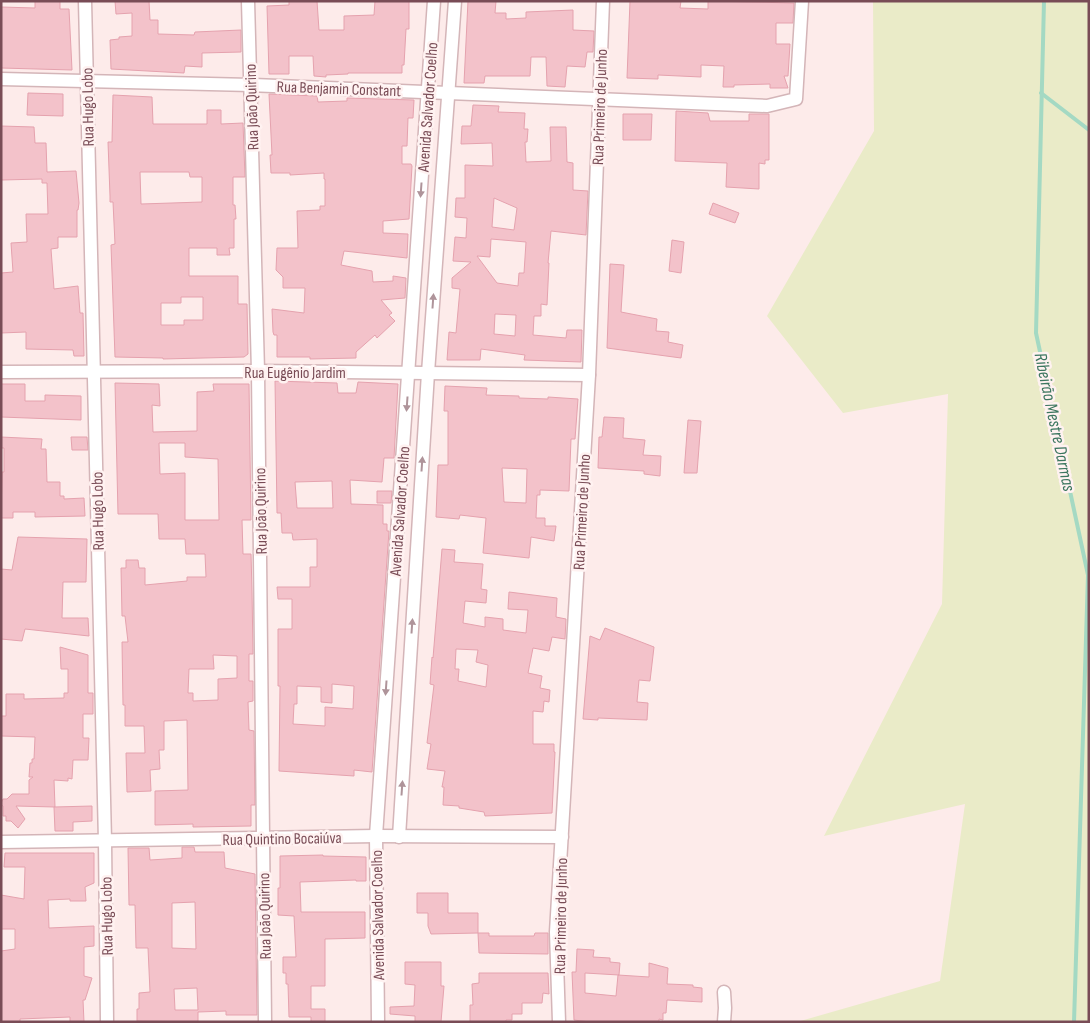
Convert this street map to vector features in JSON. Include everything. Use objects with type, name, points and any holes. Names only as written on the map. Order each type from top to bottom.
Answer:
[{"type":"street","name":"Rua Hugo Lobo","points":[[85,1],[105,841],[107,1022]]},
{"type":"street","name":"Rua João Quirino","points":[[248,1],[258,371],[265,1022]]},
{"type":"street","name":"Avenida Salvador Coelho","points":[[378,1022],[376,836],[434,1]]},
{"type":"street","name":"Avenida Salvador Coelho","points":[[399,837],[428,373],[455,1]]},
{"type":"street","name":"Rua Primeiro de Junho","points":[[559,1022],[556,932],[589,375],[603,1]]},
{"type":"street","name":"Rua Benjamin Constant","points":[[1,79],[428,91],[767,106],[796,100],[802,1]]},
{"type":"street","name":"Rua Eugênio Jardim","points":[[1,372],[258,371],[589,375]]},
{"type":"street","name":"Rua Quintino Bocaiúva","points":[[1,842],[376,836],[562,837]]},
{"type":"street","points":[[724,992],[724,1022]]},
{"type":"green space","points":[[873,1],[1089,1],[1089,1022],[797,1022],[940,981],[965,804],[824,836],[942,604],[948,394],[843,413],[767,316],[874,131]]},
{"type":"building","points":[[35,1],[60,1],[60,9],[69,9],[72,70],[1,68],[1,7],[35,8]]},
{"type":"building","points":[[115,1],[149,1],[150,20],[158,20],[158,34],[194,35],[195,32],[241,30],[241,52],[202,53],[202,67],[185,66],[184,73],[111,69],[110,40],[132,36],[132,13],[116,14]]},
{"type":"building","points":[[289,1],[317,1],[319,30],[344,30],[344,16],[374,15],[375,1],[409,1],[409,29],[406,29],[402,73],[348,73],[326,75],[326,77],[314,76],[313,56],[289,56],[289,74],[269,74],[267,6],[289,5]]},
{"type":"building","points":[[468,1],[496,1],[495,13],[506,13],[506,19],[526,18],[526,12],[573,10],[573,30],[594,31],[593,52],[587,52],[585,67],[567,66],[565,87],[547,86],[546,57],[531,57],[530,76],[485,76],[484,83],[464,83]]},
{"type":"building","points":[[630,1],[681,1],[680,8],[708,9],[708,1],[794,3],[793,23],[776,23],[776,44],[790,44],[788,76],[784,76],[788,88],[770,88],[770,84],[723,87],[724,66],[701,65],[701,77],[658,75],[658,79],[627,78]]},
{"type":"building","points":[[28,93],[63,94],[63,116],[27,115]]},
{"type":"building","points":[[269,94],[317,96],[318,102],[347,101],[347,98],[414,100],[413,118],[408,118],[407,146],[402,146],[402,164],[411,164],[412,166],[409,219],[383,221],[383,233],[408,234],[407,258],[344,251],[341,265],[372,271],[373,282],[393,281],[393,276],[406,278],[405,298],[381,300],[392,313],[389,315],[395,321],[377,338],[375,335],[356,352],[356,358],[310,359],[310,357],[277,357],[277,335],[274,335],[273,332],[272,309],[304,313],[305,288],[283,288],[283,277],[276,270],[277,248],[298,248],[297,211],[320,210],[320,206],[325,206],[325,179],[324,173],[290,175],[290,173],[271,173]]},
{"type":"building","points":[[113,95],[152,97],[153,124],[207,124],[207,110],[221,110],[221,124],[243,123],[245,177],[233,177],[233,205],[235,205],[236,219],[234,219],[234,248],[229,248],[230,255],[217,255],[217,248],[189,248],[189,276],[238,276],[238,304],[247,304],[248,354],[244,357],[163,359],[115,357],[111,245],[115,244],[113,202],[110,202],[108,142],[112,142]],"holes":[[[140,172],[189,172],[190,177],[202,177],[202,202],[141,204]],[[181,297],[203,297],[203,320],[184,320],[184,325],[161,325],[161,303],[181,303]]]},
{"type":"building","points":[[473,105],[499,106],[498,112],[525,113],[524,129],[528,129],[527,142],[525,142],[526,162],[551,161],[550,127],[566,127],[567,162],[573,163],[573,190],[588,191],[586,235],[551,231],[547,305],[541,304],[541,316],[534,316],[533,335],[566,338],[567,330],[582,330],[581,362],[524,360],[525,355],[481,349],[480,360],[447,360],[449,332],[456,333],[460,289],[452,288],[452,278],[471,262],[453,261],[455,237],[466,238],[467,218],[455,217],[456,198],[465,198],[465,165],[493,166],[492,143],[461,144],[462,126],[471,126]],"holes":[[[494,198],[517,208],[514,230],[492,227]],[[491,239],[526,242],[524,273],[519,273],[518,286],[497,283],[477,256],[490,257]],[[495,314],[516,315],[515,336],[494,334]]]},
{"type":"building","points":[[676,111],[708,113],[710,121],[749,121],[749,114],[769,114],[769,160],[765,160],[765,164],[759,163],[759,189],[726,187],[727,163],[675,161]]},
{"type":"building","points":[[623,114],[652,114],[651,140],[623,140]]},
{"type":"building","points":[[1,126],[34,127],[35,143],[46,143],[47,172],[76,171],[79,203],[77,210],[77,237],[58,237],[58,248],[51,249],[54,289],[78,286],[80,313],[83,313],[84,356],[74,356],[73,350],[26,349],[26,332],[1,333],[1,273],[13,272],[11,243],[27,242],[26,214],[48,214],[47,183],[42,183],[42,179],[2,180]]},
{"type":"building","points":[[713,203],[739,213],[735,223],[709,214]]},
{"type":"building","points":[[672,240],[684,242],[681,273],[669,271]]},
{"type":"building","points":[[610,264],[624,265],[621,312],[657,319],[656,331],[669,332],[668,342],[683,345],[681,358],[607,348]]},
{"type":"building","points":[[275,381],[337,383],[338,393],[356,393],[358,382],[398,384],[394,458],[384,458],[382,482],[350,480],[351,504],[383,505],[383,524],[387,524],[387,531],[389,531],[372,772],[354,770],[354,776],[279,771],[280,686],[278,686],[278,629],[292,629],[292,599],[278,599],[277,587],[310,587],[310,567],[317,567],[317,539],[293,540],[292,533],[282,533],[281,513],[277,513]],"holes":[[[332,481],[333,508],[297,508],[295,482]],[[332,684],[354,686],[353,709],[325,707],[325,726],[293,724],[294,704],[297,704],[297,686],[321,687],[321,702],[332,703]]]},
{"type":"building","points":[[115,383],[159,384],[160,406],[152,405],[153,432],[197,431],[197,392],[214,391],[213,384],[249,384],[251,520],[242,520],[243,554],[251,554],[253,654],[249,654],[249,681],[253,681],[253,701],[248,702],[249,730],[254,731],[255,805],[251,805],[251,826],[193,827],[193,824],[155,825],[155,791],[188,790],[187,720],[164,721],[164,750],[159,750],[160,769],[150,770],[151,791],[127,792],[126,753],[145,753],[144,726],[125,726],[122,642],[128,642],[125,616],[122,616],[121,568],[126,568],[126,560],[138,560],[139,568],[145,568],[145,585],[187,581],[187,577],[206,577],[205,554],[186,554],[185,539],[159,539],[158,514],[118,514]],"holes":[[[159,443],[185,443],[185,457],[218,459],[219,520],[185,520],[185,473],[160,474]],[[213,655],[237,656],[237,678],[218,679],[218,700],[193,701],[193,693],[188,693],[189,669],[214,669]]]},
{"type":"building","points":[[1,384],[25,384],[25,401],[45,401],[45,395],[81,396],[81,420],[1,417]]},
{"type":"building","points":[[445,386],[487,388],[486,395],[519,396],[519,398],[578,399],[575,439],[571,439],[569,491],[540,490],[540,495],[537,495],[536,518],[545,518],[545,526],[556,526],[554,541],[531,537],[529,558],[483,553],[486,518],[460,515],[459,519],[436,517],[438,465],[448,465],[448,411],[444,411]],"holes":[[[502,468],[527,469],[526,503],[504,502]]]},
{"type":"building","points":[[604,417],[624,418],[623,438],[645,440],[643,455],[661,456],[660,476],[644,474],[644,471],[598,468],[599,437],[602,437]]},
{"type":"building","points":[[688,420],[701,421],[697,473],[684,473]]},
{"type":"building","points":[[1,437],[42,439],[41,449],[46,449],[47,482],[60,482],[60,496],[64,496],[64,499],[84,498],[85,516],[35,517],[35,512],[13,512],[13,518],[1,518],[4,448],[1,448]]},
{"type":"building","points":[[71,437],[87,437],[88,450],[72,450]]},
{"type":"building","points":[[377,491],[392,491],[391,503],[377,503]]},
{"type":"building","points":[[18,537],[87,539],[86,582],[63,582],[62,618],[88,618],[89,636],[25,629],[22,641],[1,639],[1,569],[12,570]]},
{"type":"building","points":[[442,549],[455,550],[454,562],[483,564],[481,589],[487,590],[486,603],[465,601],[463,623],[485,627],[485,617],[503,619],[503,630],[526,633],[528,610],[508,609],[509,592],[557,598],[556,617],[566,619],[565,639],[552,637],[549,651],[533,648],[528,673],[542,676],[540,688],[550,690],[549,702],[544,701],[543,712],[533,711],[533,744],[554,744],[552,813],[485,816],[484,812],[459,808],[459,806],[443,805],[444,787],[442,787],[445,771],[427,769],[431,744],[427,743],[434,685],[430,684]],"holes":[[[456,649],[478,650],[476,662],[488,665],[486,687],[458,681],[459,669],[455,669]]]},
{"type":"building","points":[[605,628],[654,647],[650,681],[639,680],[637,702],[648,703],[647,720],[583,719],[590,636],[600,640]]},
{"type":"building","points":[[60,647],[88,655],[88,693],[93,693],[93,714],[83,714],[83,738],[89,738],[88,760],[73,760],[72,779],[68,778],[68,781],[54,780],[55,807],[16,806],[25,819],[18,828],[11,821],[6,821],[6,816],[3,816],[3,806],[1,803],[3,799],[7,799],[12,794],[29,794],[29,780],[33,777],[29,777],[30,763],[34,759],[35,737],[1,736],[1,716],[6,716],[6,694],[24,694],[24,699],[64,698],[64,693],[68,693],[68,669],[61,669]]},
{"type":"building","points":[[92,806],[92,821],[73,822],[73,831],[55,831],[54,807]]},
{"type":"building","points":[[182,847],[194,847],[195,852],[224,852],[225,868],[255,874],[257,1015],[226,1015],[226,1011],[198,1012],[198,1022],[137,1021],[139,993],[150,992],[148,948],[136,948],[135,905],[129,905],[128,848],[149,848],[150,860],[182,858]],"holes":[[[195,902],[196,949],[172,948],[172,903]],[[197,988],[198,1010],[175,1010],[174,989]]]},
{"type":"building","points":[[5,853],[94,853],[94,883],[85,887],[86,901],[70,901],[70,899],[48,900],[49,928],[94,926],[94,946],[84,947],[84,976],[92,978],[85,1000],[83,1000],[84,1022],[70,1022],[70,1017],[20,1019],[20,1022],[1,1022],[1,951],[15,949],[15,929],[1,929],[1,895],[24,899],[25,867],[4,867]]},
{"type":"building","points":[[280,856],[366,857],[366,881],[300,882],[301,912],[365,912],[365,938],[325,939],[325,986],[311,986],[311,1009],[325,1009],[325,1022],[311,1022],[311,1017],[289,1017],[288,984],[286,984],[286,973],[283,973],[283,957],[296,957],[294,916],[278,915]]},
{"type":"building","points":[[417,893],[448,893],[448,913],[478,913],[478,933],[431,934],[428,926],[428,913],[417,913]]},
{"type":"building","points":[[478,933],[489,933],[489,936],[534,936],[535,933],[548,933],[548,954],[479,953]]},
{"type":"building","points":[[577,949],[594,950],[593,957],[610,958],[610,962],[620,963],[619,975],[585,973],[585,993],[616,996],[618,975],[649,977],[649,963],[668,968],[667,984],[693,985],[693,987],[702,988],[702,1002],[667,1000],[666,1013],[663,1013],[663,1020],[659,1019],[659,1022],[590,1022],[574,1020],[572,972],[576,972]]},
{"type":"building","points":[[405,962],[441,962],[441,986],[444,986],[441,1022],[415,1022],[415,1016],[390,1014],[390,1007],[414,1006],[415,985],[405,984]]},
{"type":"building","points":[[479,973],[548,973],[549,994],[543,993],[542,1003],[522,1003],[522,1014],[512,1014],[512,1020],[506,1020],[506,1022],[470,1022],[470,1005],[473,1005],[472,984],[479,983]]},
{"type":"waterway","name":"Ribeirão Mestre Darmas","points":[[1044,1],[1036,333],[1088,575],[1074,1022]]},
{"type":"waterway","points":[[1041,93],[1089,130]]}]
